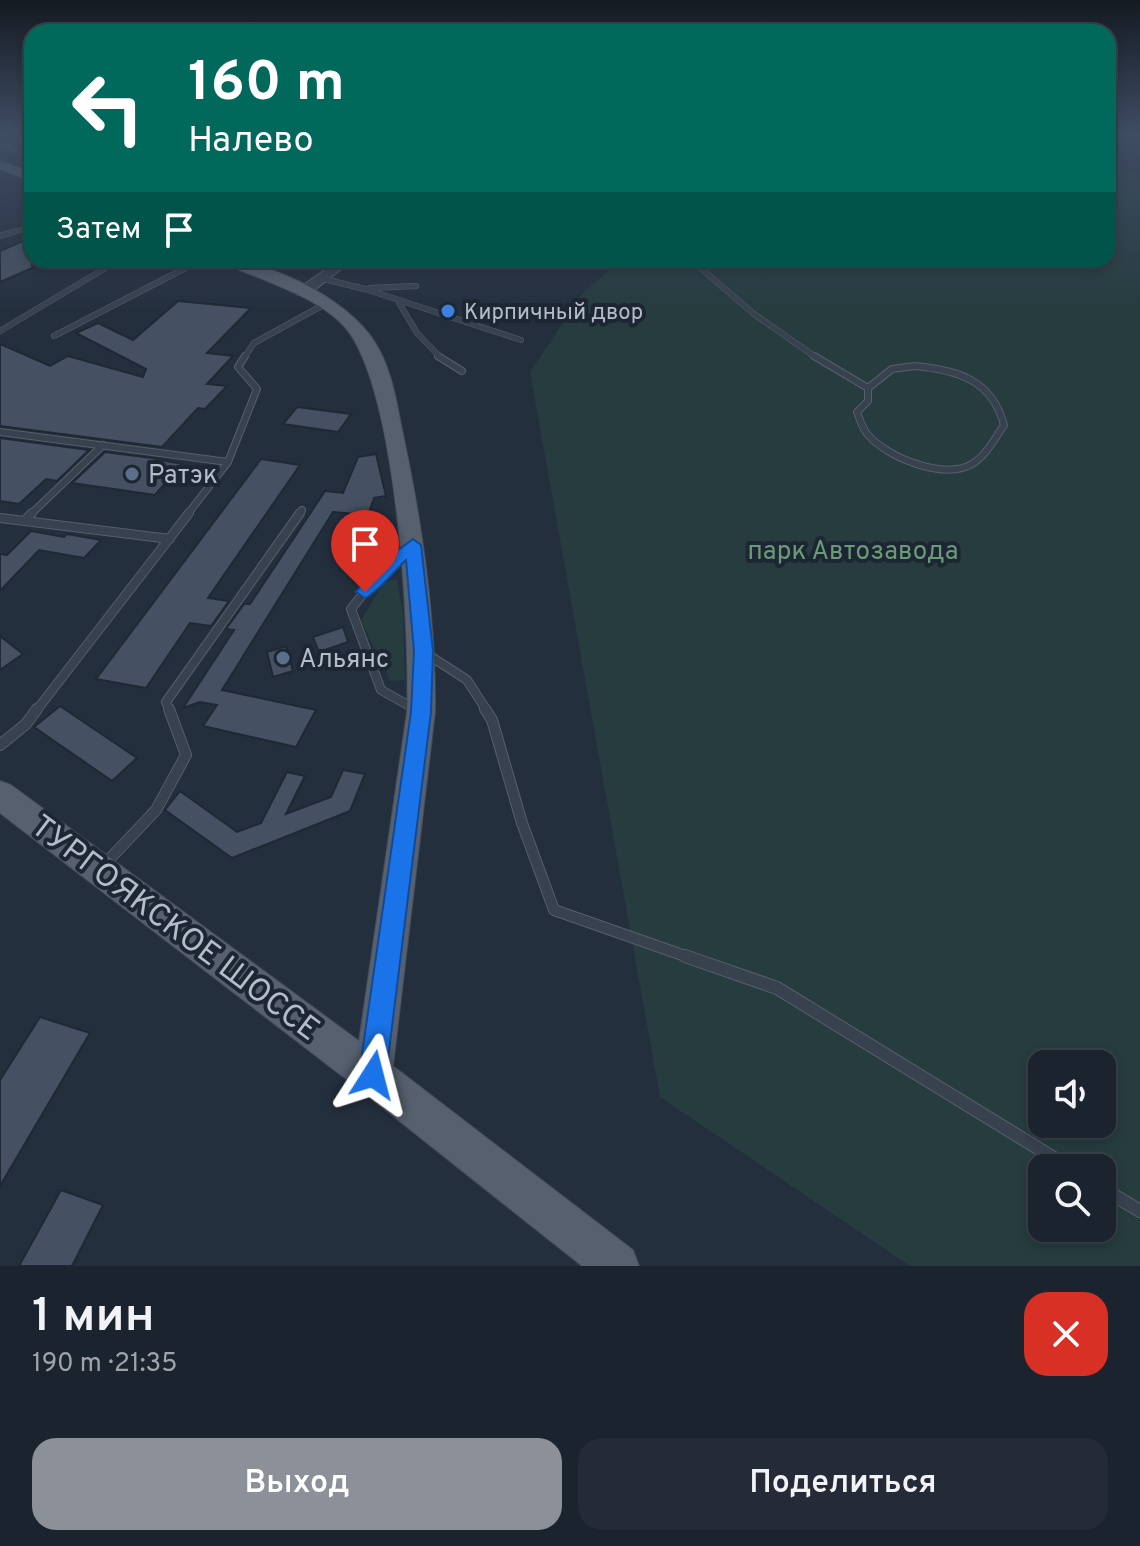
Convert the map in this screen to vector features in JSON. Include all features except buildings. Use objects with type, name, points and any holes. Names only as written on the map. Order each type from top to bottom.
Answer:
[{"type":"main road","points":[[248,268],[325,304],[357,329],[370,348],[383,386],[413,545],[423,651],[421,712],[373,1075]]},
{"type":"main road","name":"ТУРГОЯКСКОЕ ШОССЕ","points":[[0,795],[373,1075],[617,1266]]},
{"type":"street","points":[[303,292],[337,268]]},
{"type":"lane","points":[[0,236],[24,229]]},
{"type":"lane","points":[[0,331],[106,268]]},
{"type":"lane","points":[[54,336],[186,268]]},
{"type":"lane","points":[[700,268],[777,333],[818,362],[868,388]]},
{"type":"lane","points":[[324,279],[365,289],[521,340]]},
{"type":"lane","points":[[365,289],[416,286]]},
{"type":"lane","points":[[398,302],[423,341],[445,364],[462,371]]},
{"type":"lane","points":[[0,745],[26,724],[228,462],[257,389],[238,367],[254,343],[325,304]]},
{"type":"lane","points":[[911,367],[934,369],[976,383],[990,393],[999,407],[1004,425],[972,464],[957,469],[933,467],[904,457],[868,435],[857,412],[868,401],[868,388],[892,370],[911,367]]},
{"type":"lane","points":[[0,432],[228,462]]},
{"type":"lane","points":[[24,521],[103,445]]},
{"type":"lane","points":[[100,868],[156,810],[186,755],[166,702],[302,510]]},
{"type":"lane","points":[[0,518],[170,539]]},
{"type":"lane","points":[[413,545],[378,575],[351,609],[381,690],[421,712]]},
{"type":"lane","points":[[423,651],[467,680],[492,720],[522,823],[554,910],[777,988],[1047,1154]]},
{"type":"lane","points":[[1116,1196],[1140,1211]]},
{"type":"green space","name":"парк Автозавода","points":[[1116,192],[1140,192],[1140,1266],[910,1266],[660,1097],[530,372],[583,293],[611,268],[1116,268]]},
{"type":"green space","points":[[397,579],[403,615],[405,680],[390,681],[361,620],[384,582]]},
{"type":"place","name":"Кирпичный двор","points":[[448,311]]},
{"type":"place","name":"Ратэк","points":[[132,474]]},
{"type":"place","name":"Альянс","points":[[283,658]]},
{"type":"route","points":[[365,592],[378,575],[413,545],[423,651],[421,712],[373,1075]]}]
